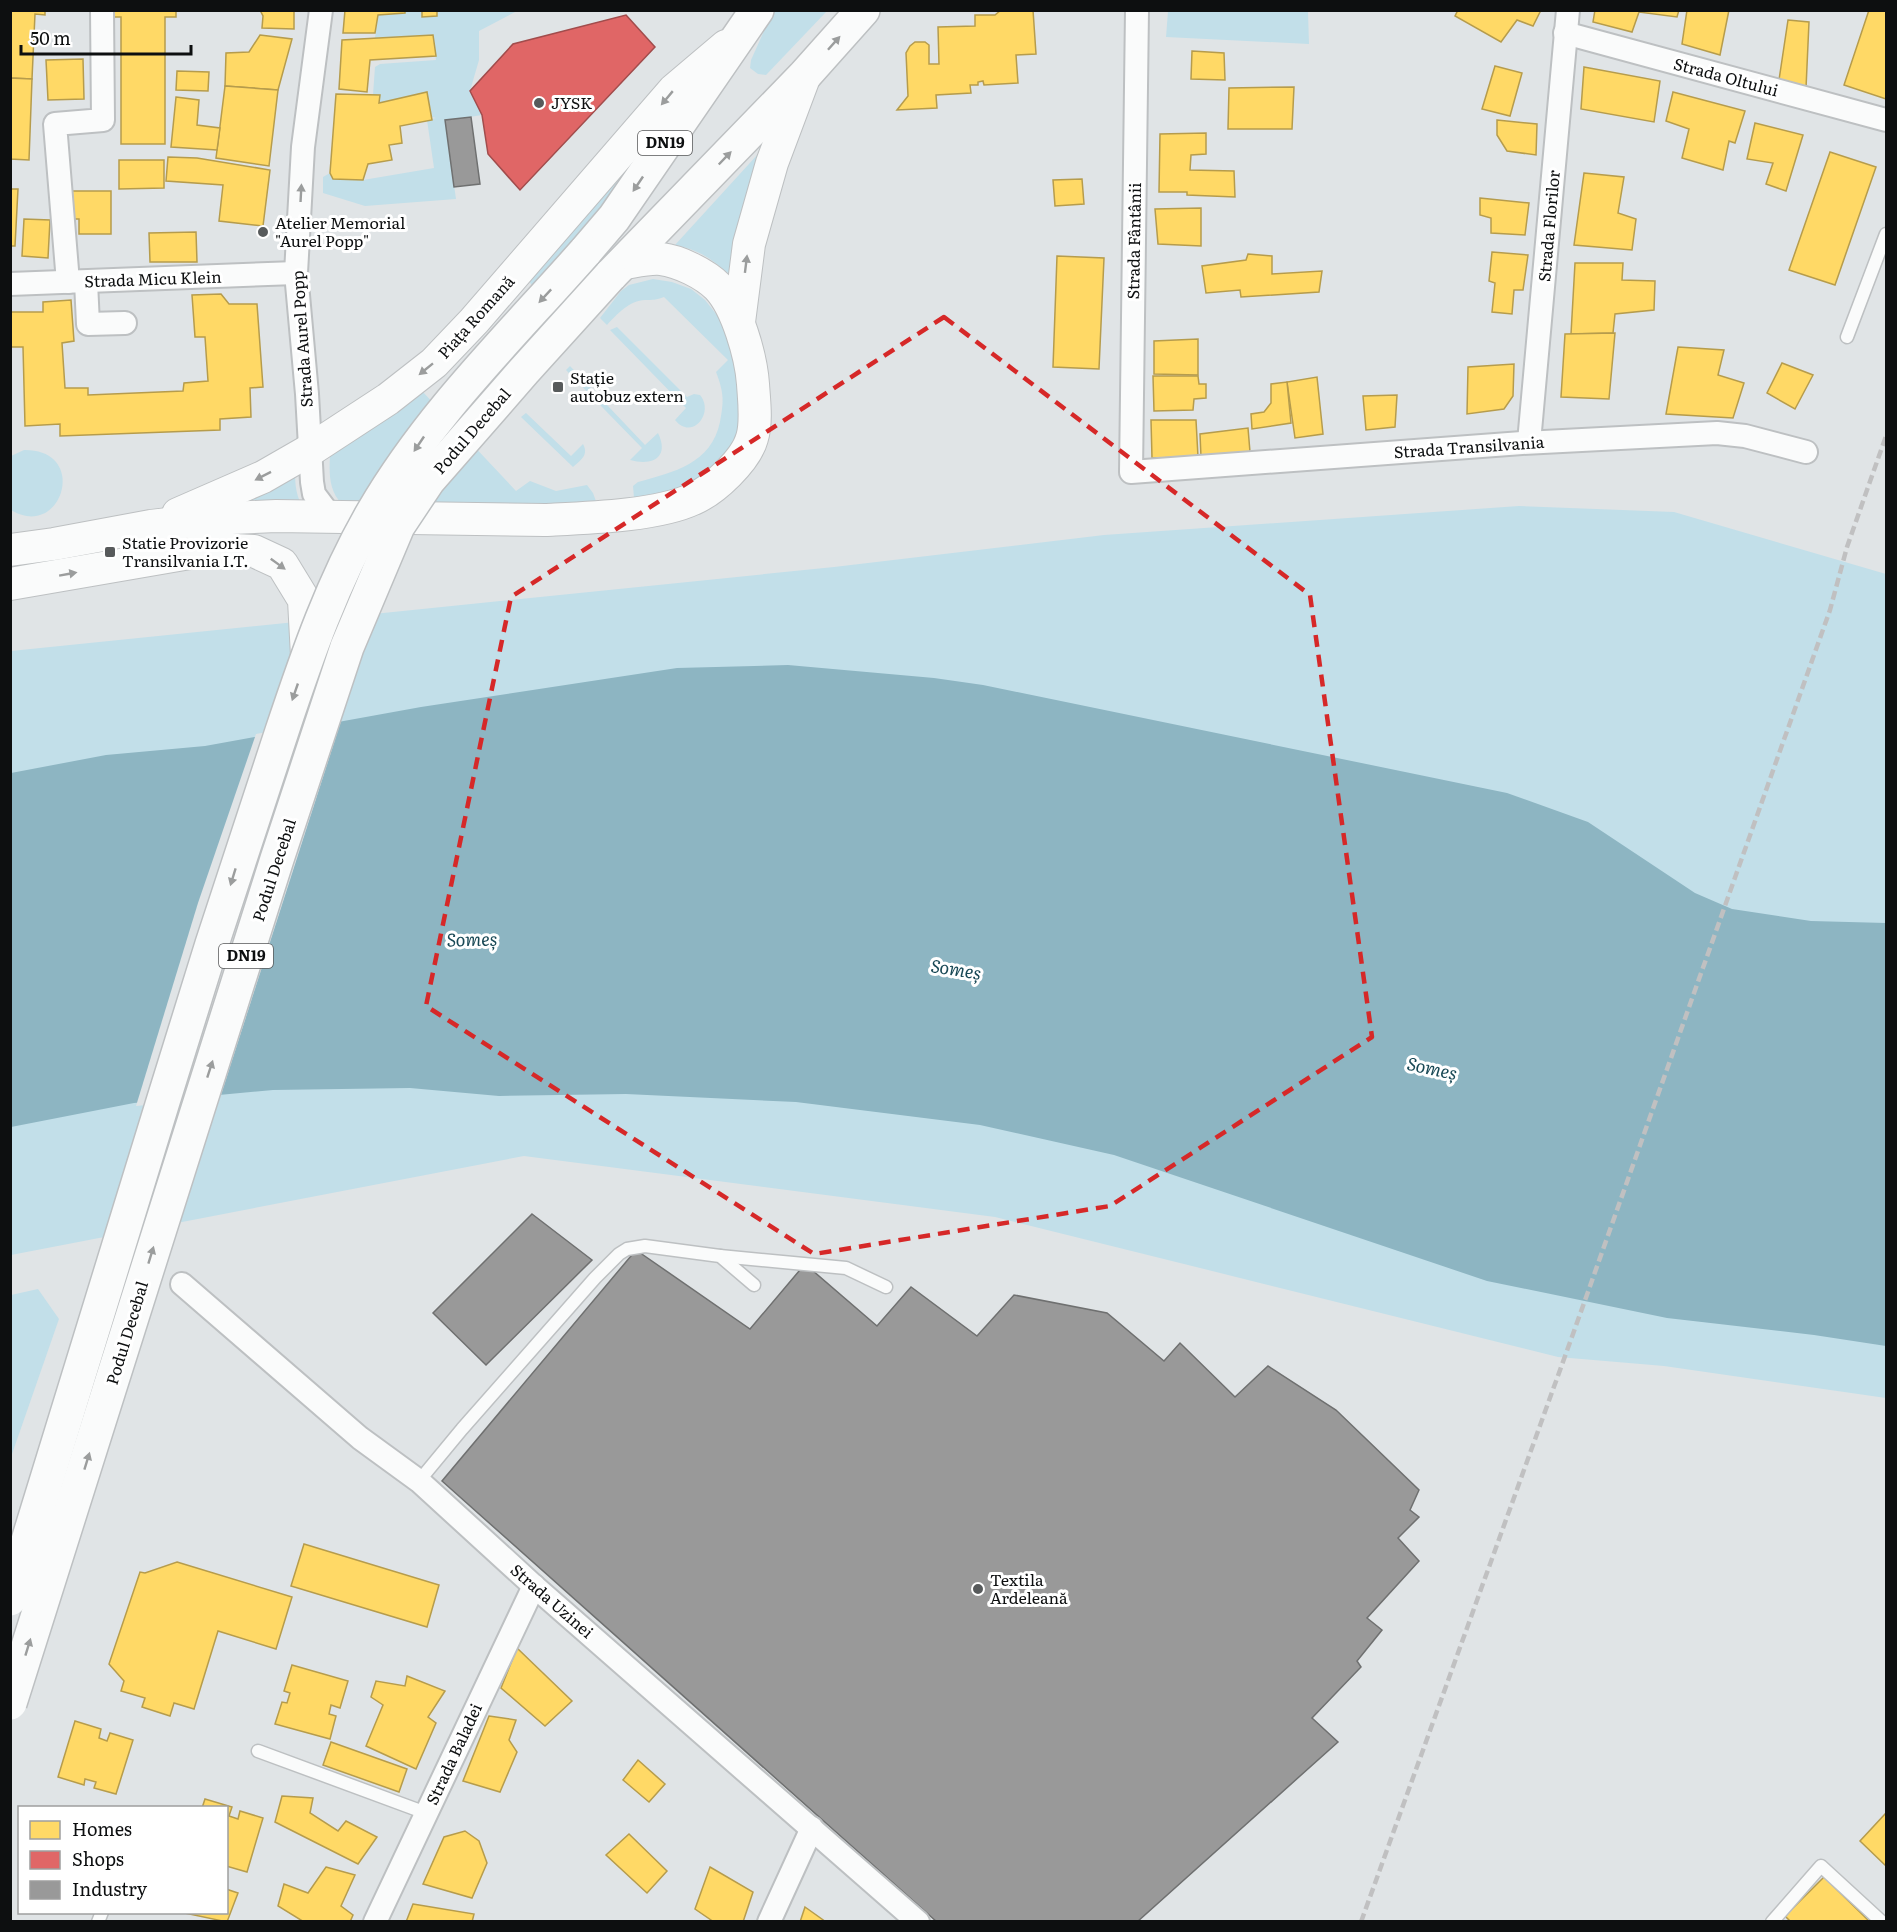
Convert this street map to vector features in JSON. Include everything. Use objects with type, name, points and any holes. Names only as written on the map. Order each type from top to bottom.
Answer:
[{"type":"main road","name":"Piața Romană","points":[[618,270],[805,75],[863,10]]},
{"type":"main road","name":"Piața Romană","points":[[585,252],[614,218],[750,21]]},
{"type":"main road","name":"Podul Decebal","points":[[10,1599],[240,854],[307,656],[348,557],[375,509],[437,417],[503,340],[585,252]]},
{"type":"main road","name":"Podul Decebal","points":[[10,1703],[273,870],[347,647],[399,526],[428,482],[524,371],[618,270]]},
{"type":"street","points":[[102,10],[103,120],[55,124],[77,282],[88,324],[124,323]]},
{"type":"street","name":"Strada Aurel Popp","points":[[321,10],[303,147],[296,273],[314,494],[332,518]]},
{"type":"street","name":"Strada Fântânii","points":[[1131,472],[1137,10]]},
{"type":"street","name":"Strada Florilor","points":[[1529,442],[1568,10]]},
{"type":"street","name":"Piața Romană","points":[[151,526],[263,477],[310,450],[388,399],[434,363],[482,312],[674,90],[750,21]]},
{"type":"street","name":"Strada Oltului","points":[[1565,33],[1887,120]]},
{"type":"street","name":"Piața Romană","points":[[739,322],[749,244],[772,163],[805,75]]},
{"type":"street","name":"Piața Romană","points":[[10,550],[151,526],[208,519],[276,516],[545,520],[587,518],[661,508],[693,499],[719,483],[745,453],[752,439],[754,398],[752,370],[739,322],[718,287],[690,268],[663,259],[648,259],[618,270]]},
{"type":"street","name":"Strada Micu Klein","points":[[10,284],[296,273]]},
{"type":"street","name":"Strada Transilvania","points":[[1131,472],[1529,442],[1717,433],[1754,438],[1806,452]]},
{"type":"street","name":"Podul Decebal","points":[[10,584],[213,549],[254,551],[282,564],[304,600],[307,656]]},
{"type":"street","name":"Strada Uzinei","points":[[182,1284],[360,1438],[419,1481],[534,1586],[918,1922]]},
{"type":"street","name":"Strada Baladei","points":[[375,1922],[534,1586]]},
{"type":"street","points":[[769,1922],[812,1828]]},
{"type":"lane","points":[[1847,337],[1887,234]]},
{"type":"lane","points":[[419,1481],[462,1429],[619,1254],[627,1249],[645,1246],[846,1268],[886,1287]]},
{"type":"lane","points":[[720,1256],[754,1285]]},
{"type":"lane","points":[[258,1751],[426,1813]]},
{"type":"lane","points":[[1772,1922],[1821,1866],[1882,1922]]},
{"type":"highlighted area","points":[[944,317],[1310,595],[1372,1037],[1110,1206],[814,1254],[426,1006],[511,597]]},
{"type":"shaded area","points":[[405,10],[422,11],[422,17],[437,16],[437,11],[517,11],[479,31],[479,60],[470,91],[482,115],[445,121],[456,199],[365,206],[323,193],[323,177],[330,173],[333,179],[363,180],[434,168],[427,120],[436,118],[432,117],[427,92],[379,103],[380,95],[373,95],[375,67],[380,64],[436,60],[433,35],[375,38],[378,15],[404,13]]},
{"type":"shaded area","points":[[773,11],[827,11],[766,75],[758,74],[750,68],[751,60]]},
{"type":"shaded area","points":[[1168,11],[1308,11],[1309,44],[1166,37]]},
{"type":"shaded area","points":[[657,127],[610,203],[533,287],[529,281]]},
{"type":"shaded area","points":[[759,153],[734,278],[707,257],[675,245]]},
{"type":"shaded area","points":[[653,279],[672,282],[691,289],[705,300],[720,319],[740,377],[739,428],[733,452],[678,495],[634,498],[633,486],[638,482],[677,470],[700,457],[708,448],[720,422],[722,408],[722,392],[716,372],[728,360],[664,297],[634,302],[607,325],[600,318],[621,291],[629,285]]},
{"type":"shaded area","points":[[617,327],[687,397],[694,394],[700,395],[705,409],[700,422],[688,427],[682,426],[675,420],[686,408],[610,330]]},
{"type":"shaded area","points":[[570,366],[645,445],[658,433],[662,449],[657,458],[645,462],[630,460],[642,448],[566,370]]},
{"type":"shaded area","points":[[412,391],[422,391],[516,491],[530,481],[556,491],[587,485],[597,504],[342,504],[332,488],[330,456]]},
{"type":"shaded area","points":[[526,413],[571,456],[583,444],[585,454],[581,460],[573,467],[521,417]]},
{"type":"shaded area","points":[[24,450],[44,454],[57,463],[62,477],[61,491],[55,504],[44,514],[29,516],[11,510],[11,456]]},
{"type":"shaded area","points":[[295,470],[297,491],[305,511],[223,511]]},
{"type":"shaded area","points":[[1519,506],[1674,512],[1886,574],[1886,1398],[1664,1366],[1558,1357],[995,1217],[524,1156],[11,1255],[11,651],[834,567],[1104,535]]},
{"type":"shaded area","points":[[38,1289],[59,1319],[11,1457],[11,1295]]},
{"type":"water","name":"Someș","points":[[788,665],[934,678],[983,685],[1507,793],[1588,822],[1695,893],[1732,909],[1811,921],[1886,923],[1886,1346],[1667,1318],[1487,1281],[1114,1155],[980,1125],[796,1102],[626,1094],[499,1096],[410,1088],[273,1090],[134,1103],[11,1127],[11,773],[106,755],[205,746],[421,707],[677,668]]},
{"type":"pier","points":[[342,718],[220,1098],[136,1106],[198,903],[256,734]]},
{"type":"building: Homes","points":[[10,10],[45,10],[45,15],[35,14],[32,79],[10,78]]},
{"type":"building: Homes","points":[[114,10],[176,10],[176,17],[165,17],[165,144],[121,144],[121,17],[114,17]]},
{"type":"building: Homes","points":[[260,10],[294,10],[294,29],[262,28],[263,16]]},
{"type":"building: Homes","points":[[345,10],[405,10],[405,13],[378,15],[375,33],[343,33]]},
{"type":"building: Homes","points":[[422,10],[437,10],[437,16],[422,17]]},
{"type":"building: Homes","points":[[1001,10],[1033,10],[1036,54],[1016,55],[1018,83],[984,85],[983,81],[978,82],[978,85],[970,85],[971,93],[936,95],[937,108],[897,110],[908,96],[906,53],[910,46],[915,42],[925,42],[929,45],[929,64],[939,64],[938,27],[975,26],[975,15],[995,15]]},
{"type":"building: Homes","points":[[1458,10],[1541,10],[1533,26],[1517,20],[1501,42],[1455,16]]},
{"type":"building: Homes","points":[[1595,10],[1679,10],[1677,17],[1639,12],[1632,32],[1593,22]]},
{"type":"building: Homes","points":[[1687,10],[1729,10],[1720,55],[1682,44]]},
{"type":"building: Homes","points":[[1869,10],[1886,10],[1886,99],[1844,85]]},
{"type":"building: Homes","points":[[1788,20],[1809,22],[1806,88],[1779,80]]},
{"type":"building: Homes","points":[[260,35],[292,39],[278,90],[225,86],[226,53],[249,52]]},
{"type":"building: Homes","points":[[433,35],[436,56],[370,60],[367,92],[339,89],[342,40]]},
{"type":"building: Homes","points":[[1192,51],[1224,53],[1225,80],[1191,79]]},
{"type":"building: Homes","points":[[83,59],[84,99],[48,100],[46,60]]},
{"type":"building: Homes","points":[[1495,66],[1522,73],[1510,116],[1482,109]]},
{"type":"building: Homes","points":[[1584,67],[1660,81],[1654,122],[1581,109]]},
{"type":"building: Homes","points":[[177,71],[209,72],[208,91],[176,90]]},
{"type":"building: Homes","points":[[10,78],[32,79],[29,160],[10,159]]},
{"type":"building: Homes","points":[[225,86],[278,90],[269,166],[216,158]]},
{"type":"building: Homes","points":[[1294,87],[1292,129],[1228,129],[1229,88]]},
{"type":"building: Homes","points":[[427,92],[432,120],[400,126],[402,143],[389,145],[392,160],[368,164],[363,180],[333,179],[330,173],[336,94],[380,95],[379,103]]},
{"type":"building: Homes","points":[[1673,92],[1745,111],[1735,143],[1729,141],[1723,170],[1682,158],[1689,129],[1666,121]]},
{"type":"building: Homes","points":[[176,97],[199,100],[197,125],[220,128],[217,150],[171,147]]},
{"type":"building: Homes","points":[[1497,120],[1537,124],[1536,155],[1507,151],[1497,135]]},
{"type":"building: Homes","points":[[1755,123],[1803,135],[1786,191],[1766,184],[1773,163],[1747,159]]},
{"type":"building: Homes","points":[[1206,133],[1206,154],[1191,155],[1190,170],[1234,171],[1235,197],[1187,195],[1187,192],[1159,192],[1160,134]]},
{"type":"building: Homes","points":[[1830,152],[1876,167],[1835,285],[1789,270]]},
{"type":"building: Homes","points":[[168,157],[197,158],[270,170],[263,226],[219,221],[223,185],[166,181]]},
{"type":"building: Homes","points":[[119,160],[164,160],[164,188],[119,189]]},
{"type":"building: Homes","points":[[1584,173],[1624,177],[1618,213],[1636,219],[1632,250],[1574,245]]},
{"type":"building: Homes","points":[[1082,179],[1084,204],[1055,206],[1053,180]]},
{"type":"building: Homes","points":[[10,189],[18,189],[15,246],[10,246]]},
{"type":"building: Homes","points":[[69,191],[111,191],[111,234],[79,234],[79,219],[70,219]]},
{"type":"building: Homes","points":[[1480,198],[1529,203],[1525,235],[1491,233],[1491,218],[1480,215]]},
{"type":"building: Homes","points":[[1201,208],[1201,246],[1158,244],[1155,209]]},
{"type":"building: Homes","points":[[24,219],[50,220],[48,258],[22,256]]},
{"type":"building: Homes","points":[[196,232],[197,262],[150,262],[149,233]]},
{"type":"building: Homes","points":[[1492,252],[1528,255],[1523,290],[1514,290],[1512,314],[1492,312],[1495,283],[1489,281]]},
{"type":"building: Homes","points":[[1248,254],[1272,256],[1272,274],[1322,271],[1319,292],[1241,297],[1240,290],[1206,293],[1202,266],[1246,260]]},
{"type":"building: Homes","points":[[1057,256],[1104,258],[1099,369],[1053,367]]},
{"type":"building: Homes","points":[[1575,263],[1623,263],[1622,280],[1655,281],[1654,310],[1615,314],[1613,333],[1571,334]]},
{"type":"building: Homes","points":[[221,294],[229,304],[257,304],[263,387],[250,388],[251,417],[220,419],[220,430],[60,436],[60,424],[25,426],[23,347],[10,347],[10,312],[43,312],[43,302],[71,300],[74,341],[62,343],[65,388],[88,388],[88,395],[183,391],[184,383],[208,381],[205,337],[195,337],[192,295]]},
{"type":"building: Homes","points":[[1615,333],[1609,399],[1561,397],[1565,334]]},
{"type":"building: Homes","points":[[1198,339],[1198,375],[1154,374],[1154,341]]},
{"type":"building: Homes","points":[[1678,347],[1724,350],[1718,375],[1744,383],[1733,418],[1666,414]]},
{"type":"building: Homes","points":[[1782,363],[1813,375],[1795,409],[1767,393]]},
{"type":"building: Homes","points":[[1514,364],[1513,396],[1504,409],[1467,414],[1468,367]]},
{"type":"building: Homes","points":[[1153,376],[1198,376],[1199,384],[1206,384],[1206,398],[1194,399],[1193,410],[1154,411]]},
{"type":"building: Homes","points":[[1317,377],[1323,434],[1295,438],[1287,382]]},
{"type":"building: Homes","points":[[1287,382],[1291,423],[1252,429],[1251,414],[1264,412],[1271,403],[1271,384]]},
{"type":"building: Homes","points":[[1397,395],[1395,427],[1366,430],[1363,396]]},
{"type":"building: Homes","points":[[1151,420],[1196,420],[1198,457],[1152,458]]},
{"type":"building: Homes","points":[[1248,428],[1250,452],[1201,457],[1200,434]]},
{"type":"building: Homes","points":[[304,1544],[439,1585],[427,1627],[291,1586]]},
{"type":"building: Homes","points":[[177,1562],[292,1597],[276,1649],[218,1631],[194,1709],[174,1703],[170,1716],[142,1707],[145,1698],[121,1691],[124,1681],[109,1664],[140,1572],[145,1573]]},
{"type":"building: Homes","points":[[517,1648],[572,1701],[545,1726],[501,1688]]},
{"type":"building: Homes","points":[[292,1665],[348,1681],[340,1708],[331,1705],[329,1714],[336,1716],[330,1739],[275,1724],[282,1702],[287,1703],[290,1693],[284,1691]]},
{"type":"building: Homes","points":[[407,1676],[445,1691],[428,1717],[436,1723],[416,1769],[366,1746],[383,1705],[371,1697],[376,1681],[405,1686]]},
{"type":"building: Homes","points":[[489,1716],[516,1720],[509,1740],[517,1752],[500,1792],[463,1781]]},
{"type":"building: Homes","points":[[75,1721],[101,1729],[99,1738],[107,1741],[110,1733],[133,1740],[116,1794],[94,1788],[96,1782],[85,1779],[84,1785],[58,1777]]},
{"type":"building: Homes","points":[[331,1742],[407,1769],[399,1792],[323,1765]]},
{"type":"building: Homes","points":[[638,1760],[665,1784],[649,1802],[623,1780]]},
{"type":"building: Homes","points":[[282,1796],[313,1798],[310,1813],[338,1831],[346,1821],[377,1837],[358,1864],[275,1822]]},
{"type":"building: Homes","points":[[205,1799],[232,1807],[229,1816],[238,1819],[240,1811],[263,1818],[247,1872],[228,1867],[228,1806],[203,1806]]},
{"type":"building: Homes","points":[[1886,1813],[1886,1866],[1860,1841]]},
{"type":"building: Homes","points":[[465,1831],[479,1841],[487,1863],[472,1898],[423,1884],[444,1837]]},
{"type":"building: Homes","points":[[629,1834],[667,1871],[647,1893],[606,1855]]},
{"type":"building: Homes","points":[[326,1867],[355,1875],[341,1906],[353,1915],[350,1922],[304,1922],[278,1906],[284,1884],[308,1893]]},
{"type":"building: Homes","points":[[710,1867],[753,1892],[743,1922],[714,1922],[695,1909]]},
{"type":"building: Homes","points":[[1824,1877],[1870,1922],[1791,1922],[1785,1916]]},
{"type":"building: Homes","points":[[228,1890],[238,1893],[227,1922],[189,1914],[228,1914]]},
{"type":"building: Homes","points":[[413,1904],[474,1914],[472,1922],[406,1922]]},
{"type":"building: Homes","points":[[805,1907],[826,1922],[800,1922]]},
{"type":"building: Shops","name":"JYSK","points":[[626,15],[655,47],[520,190],[488,154],[482,115],[470,91],[513,44]]},
{"type":"building: Industry","points":[[471,117],[480,184],[454,187],[445,120]]},
{"type":"building: Industry","points":[[532,1214],[592,1260],[486,1365],[433,1313]]},
{"type":"building: Industry","name":"Textila Ardeleană","points":[[636,1250],[750,1329],[805,1264],[877,1326],[911,1287],[977,1336],[1014,1295],[1107,1313],[1164,1361],[1180,1343],[1235,1397],[1268,1366],[1336,1410],[1419,1490],[1410,1510],[1419,1517],[1398,1538],[1419,1561],[1367,1618],[1382,1630],[1357,1661],[1361,1667],[1312,1718],[1338,1742],[1137,1922],[937,1922],[442,1481]]},
{"type":"railway","points":[[1361,1922],[1830,610],[1847,547],[1886,436]]},
{"type":"place","name":"JYSK","points":[[539,103]]},
{"type":"place","name":"Atelier Memorial \"Aurel Popp\"","points":[[263,232]]},
{"type":"place","name":"Stație autobuz extern","points":[[558,387]]},
{"type":"place","name":"Statie Provizorie Transilvania I.T.","points":[[110,552]]},
{"type":"place","name":"Textila Ardeleană","points":[[978,1589]]}]
